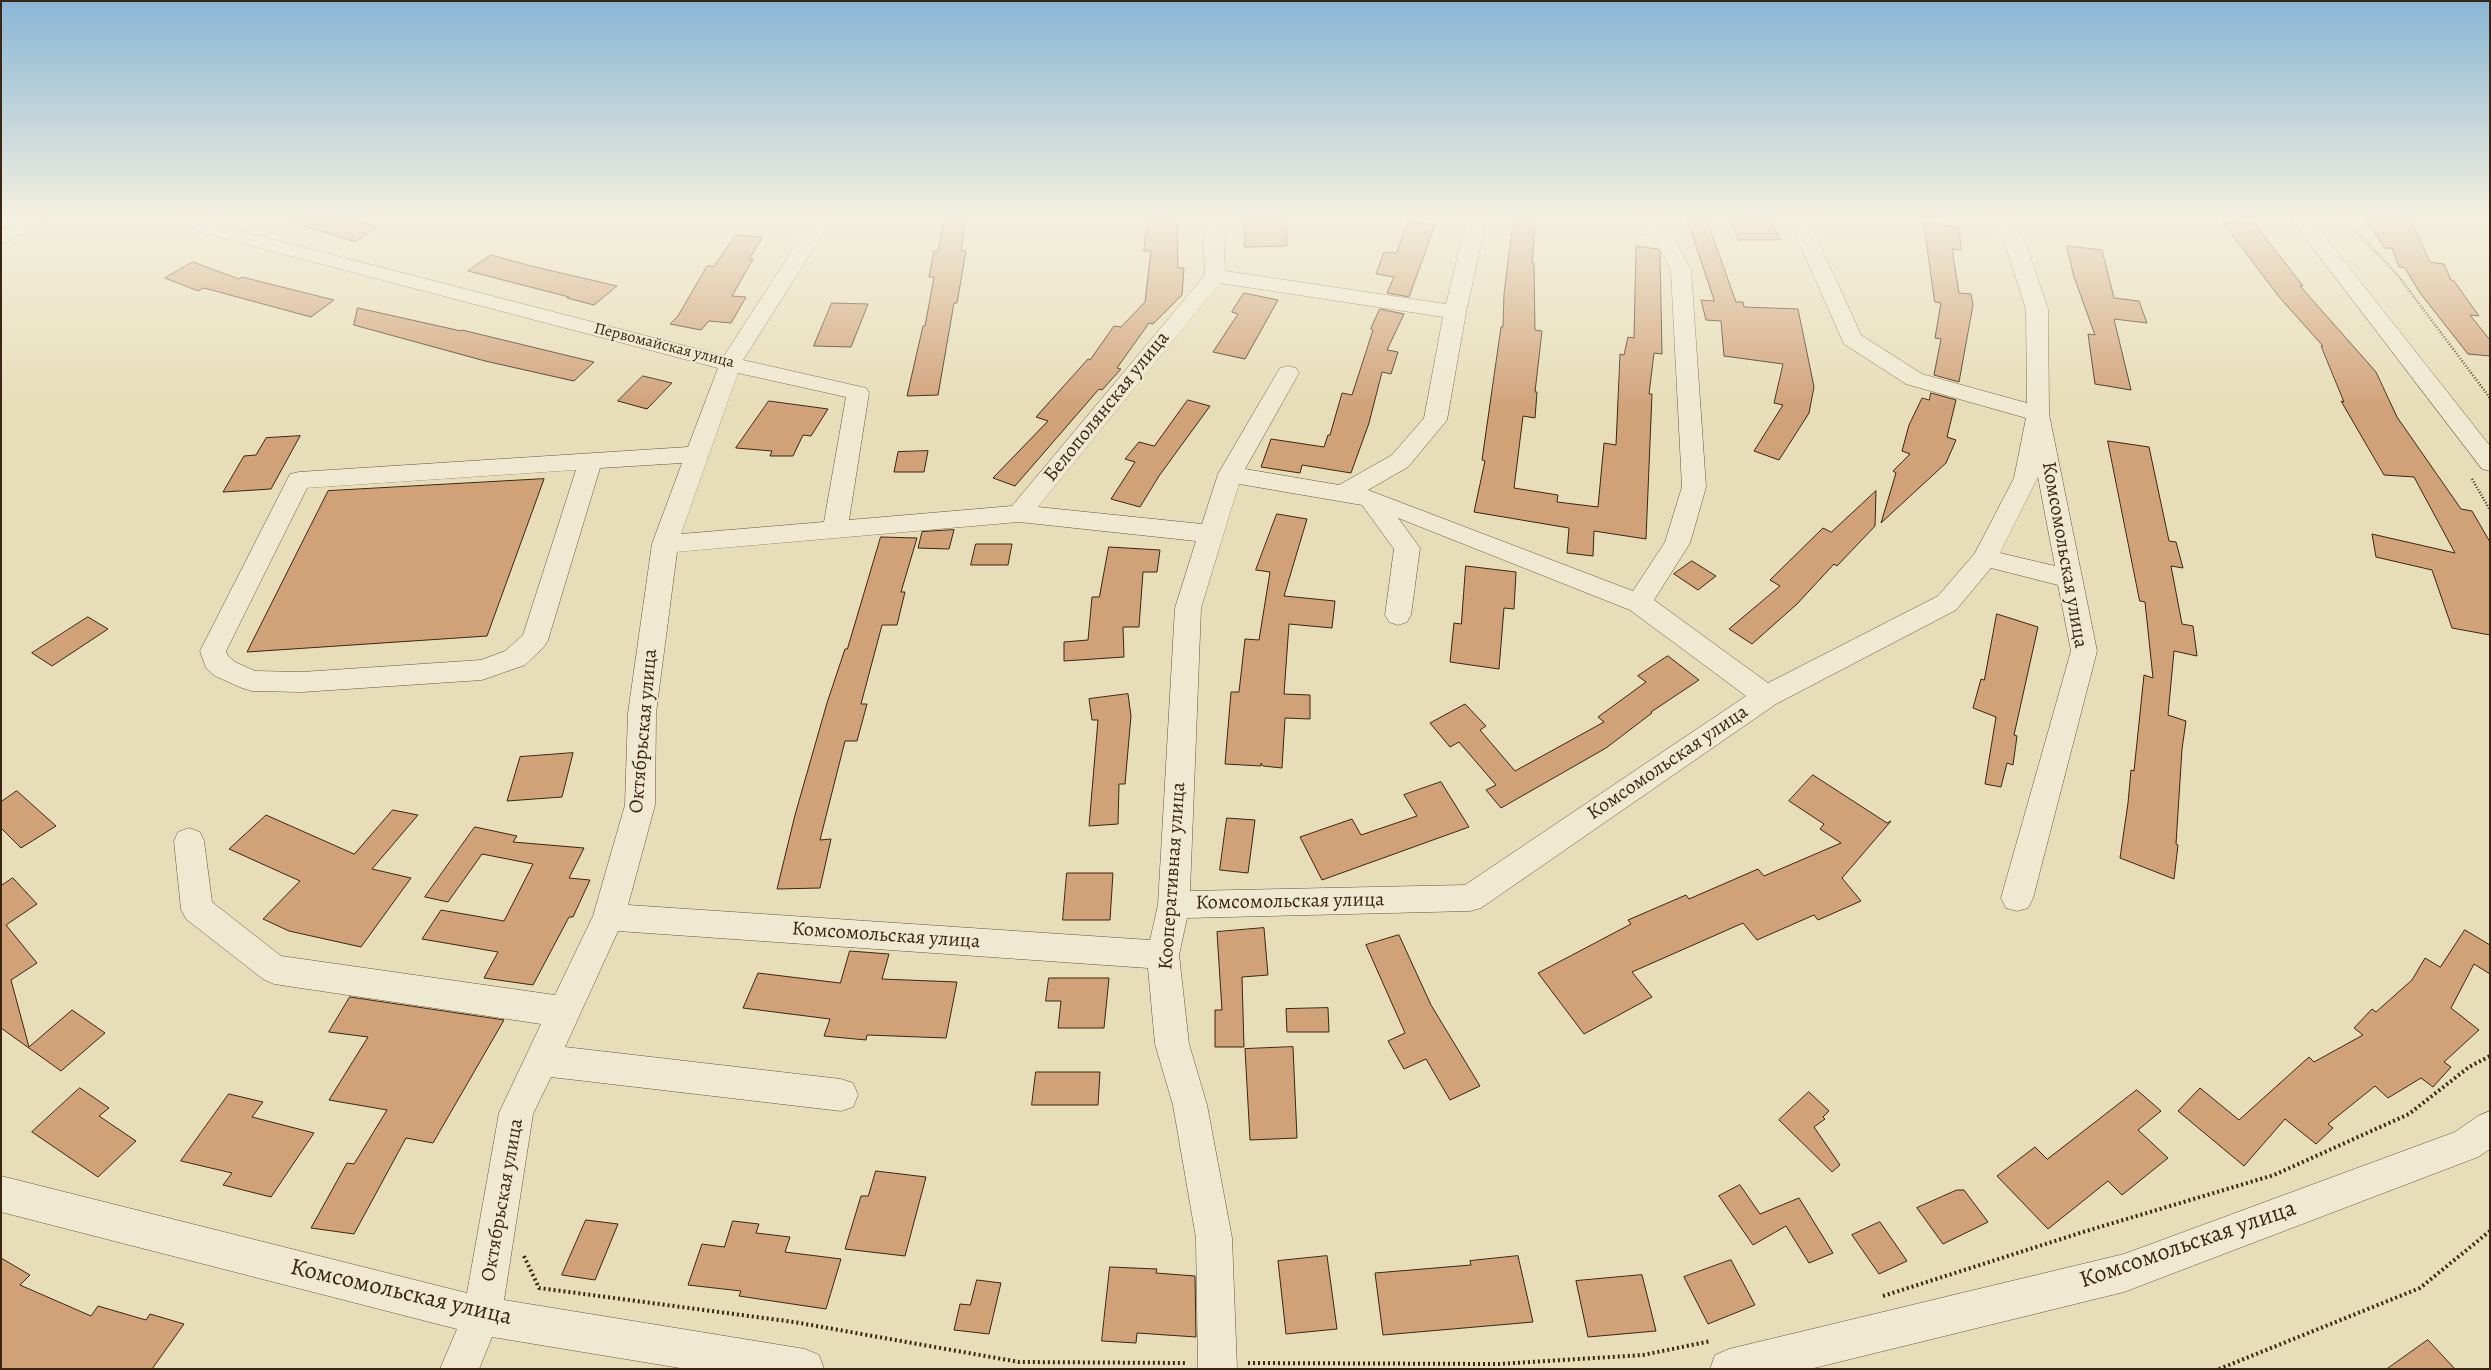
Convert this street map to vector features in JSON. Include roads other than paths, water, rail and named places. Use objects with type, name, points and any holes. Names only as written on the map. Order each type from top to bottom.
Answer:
[{"type":"street","name":"Первомайская улица","points":[[414,282],[730,364],[858,393],[835,530]]},
{"type":"street","name":"Октябрьская улица","points":[[459,1369],[482,1316],[516,1113],[609,917],[640,805],[642,713],[665,544],[730,364],[779,282]]},
{"type":"street","name":"Белополянская улица","points":[[1019,514],[1210,282]]},
{"type":"street","points":[[1255,282],[1455,312]]},
{"type":"street","points":[[1342,494],[1400,461],[1435,420],[1462,282]]},
{"type":"street","points":[[1639,603],[1677,544],[1694,486],[1682,282]]},
{"type":"street","points":[[1827,282],[1852,339],[1914,379],[2038,414]]},
{"type":"street","name":"Комсомольская улица","points":[[1174,905],[1470,898],[1766,696],[1948,603],[1986,558],[2026,478],[2038,414],[2038,309],[2029,282]]},
{"type":"street","points":[[2350,282],[2490,463]]},
{"type":"street","name":"Кооперативная улица","points":[[1218,1366],[1214,1238],[1190,1105],[1172,1044],[1163,955],[1174,905],[1188,608],[1230,474],[1288,373]]},
{"type":"street","name":"Комсомольская улица","points":[[2017,898],[2084,651],[2038,414]]},
{"type":"street","points":[[591,460],[535,640],[515,658],[482,670],[302,682],[252,681],[225,669],[216,661],[213,651],[299,480],[591,460],[696,454]]},
{"type":"street","points":[[1230,474],[1370,498],[1639,603],[1766,696]]},
{"type":"street","points":[[1370,498],[1407,548],[1398,615]]},
{"type":"street","points":[[665,544],[1019,514],[1212,534]]},
{"type":"street","points":[[1986,558],[2070,579]]},
{"type":"street","points":[[189,840],[197,909],[274,969],[565,1012]]},
{"type":"street","name":"Комсомольская улица","points":[[609,917],[1163,955]]},
{"type":"street","points":[[542,1060],[841,1095]]},
{"type":"street","name":"Комсомольская улица","points":[[1723,1354],[2124,1273],[2466,1145],[2490,1128]]},
{"type":"street","name":"Комсомольская улица","points":[[1,1194],[482,1316],[805,1369]]}]
